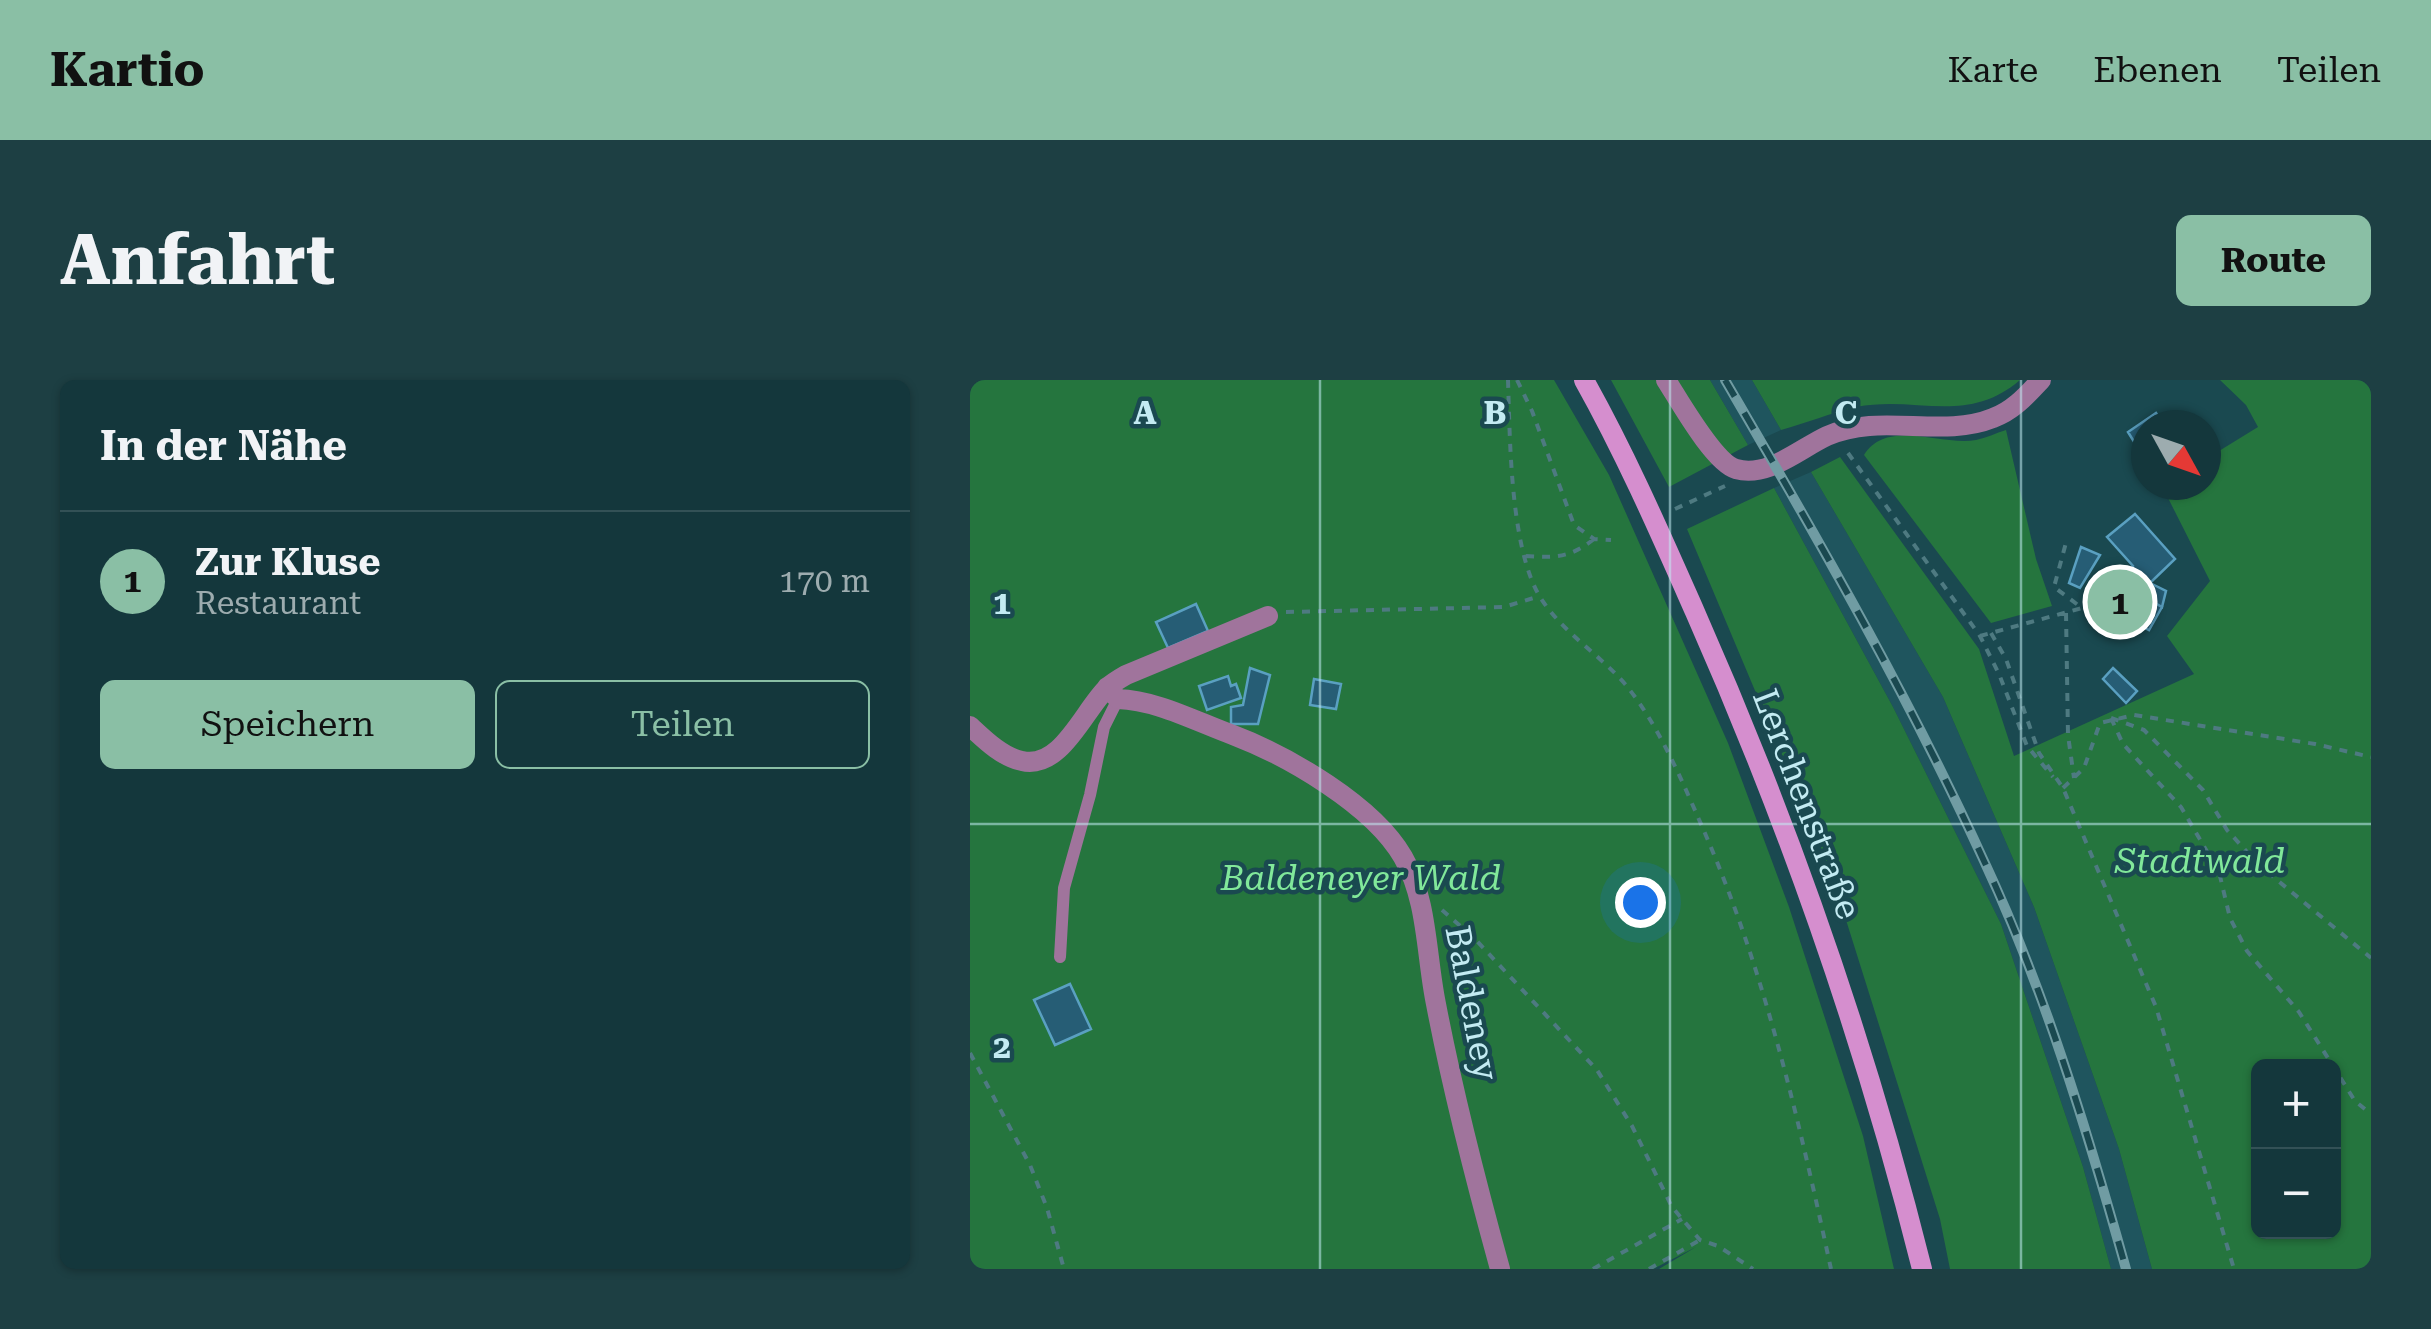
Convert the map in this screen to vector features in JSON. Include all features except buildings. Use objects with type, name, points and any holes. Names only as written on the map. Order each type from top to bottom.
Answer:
[{"type":"main road","name":"Lerchenstraße","points":[[1584,380],[1626,454],[1750,738],[1818,919],[1922,1269]]},
{"type":"street","points":[[1666,380],[1713,450],[1730,468],[1746,471],[1760,471],[1830,434],[1878,424],[1962,425],[1994,418],[2020,403],[2041,380]]},
{"type":"street","points":[[970,726],[1005,754],[1037,762],[1053,753],[1143,667],[1268,616]]},
{"type":"street","name":"Baldeney","points":[[1112,693],[1254,743],[1298,765],[1338,792],[1388,836],[1412,872],[1435,1002],[1500,1269]]},
{"type":"lane","points":[[1060,957],[1064,888],[1090,796],[1112,693]]},
{"type":"path","points":[[1508,380],[1516,497],[1526,556],[1540,596],[1624,684],[1654,728],[1705,832],[1763,990],[1831,1269]]},
{"type":"path","points":[[1516,380],[1532,411],[1574,525],[1594,539],[1611,540]]},
{"type":"path","points":[[1842,444],[1980,636],[2028,746],[2063,788]]},
{"type":"path","points":[[1675,509],[1722,487]]},
{"type":"path","points":[[1980,636],[2082,608],[2054,587],[2067,538]]},
{"type":"path","points":[[1526,556],[1560,558],[1576,553],[1594,539]]},
{"type":"path","points":[[1268,616],[1284,612],[1504,607],[1540,596]]},
{"type":"path","points":[[2066,613],[2068,735],[2074,778]]},
{"type":"path","points":[[1991,633],[2006,658],[2039,753],[2063,788],[2156,1007],[2234,1269]]},
{"type":"path","points":[[2063,788],[2089,758],[2094,732],[2100,723],[2134,715],[2315,744],[2371,758]]},
{"type":"path","points":[[2110,718],[2144,730],[2203,790],[2227,830],[2259,865],[2371,958]]},
{"type":"path","points":[[2110,718],[2123,744],[2180,807],[2219,872],[2230,918],[2247,951],[2299,1012],[2355,1101],[2371,1114]]},
{"type":"path","points":[[1419,900],[1448,913],[1582,1051],[1616,1100],[1666,1197],[1700,1240],[1718,1246],[1753,1269]]},
{"type":"path","points":[[970,1054],[1030,1165],[1048,1208],[1064,1269]]},
{"type":"path","points":[[1594,1269],[1682,1218]]},
{"type":"path","points":[[1650,1269],[1700,1240]]},
{"type":"shaded area","points":[[1710,380],[1752,380],[1781,430],[1748,445]]},
{"type":"shaded area","points":[[1811,472],[1943,697],[2034,907],[2119,1149],[2152,1269],[2111,1269],[2083,1167],[2001,924],[1893,707],[1774,488]]},
{"type":"green space","name":"Baldeneyer Wald","points":[[970,380],[1554,380],[1609,475],[1728,743],[1789,907],[1863,1136],[1894,1269],[1659,1269],[1696,1247],[1653,1269],[970,1269]]},
{"type":"green space","points":[[1611,380],[1710,380],[1748,445],[1669,487]]},
{"type":"green space","points":[[1752,380],[2020,380],[1980,402],[1960,406],[1856,407],[1781,430]]},
{"type":"green space","name":"Stadtwald","points":[[2220,380],[2371,380],[2371,1269],[2152,1269],[2119,1149],[2034,907],[1943,697],[1811,472],[1840,457],[1979,649],[2014,756],[2194,674],[2167,636],[2210,581],[2169,500],[2221,500],[2221,450],[2258,427],[2246,405]]},
{"type":"green space","points":[[2006,430],[2036,559],[2052,606],[1991,623],[1864,455],[1886,438],[1915,436],[1962,441]]},
{"type":"green space","points":[[1774,488],[1893,707],[2001,924],[2083,1167],[2111,1269],[1950,1269],[1940,1219],[1830,869],[1687,529]]},
{"type":"railway","points":[[1725,380],[1893,677],[1984,861],[2063,1062],[2126,1269]]},
{"type":"place","name":"Zur Kluse","points":[[2120,602]]}]
